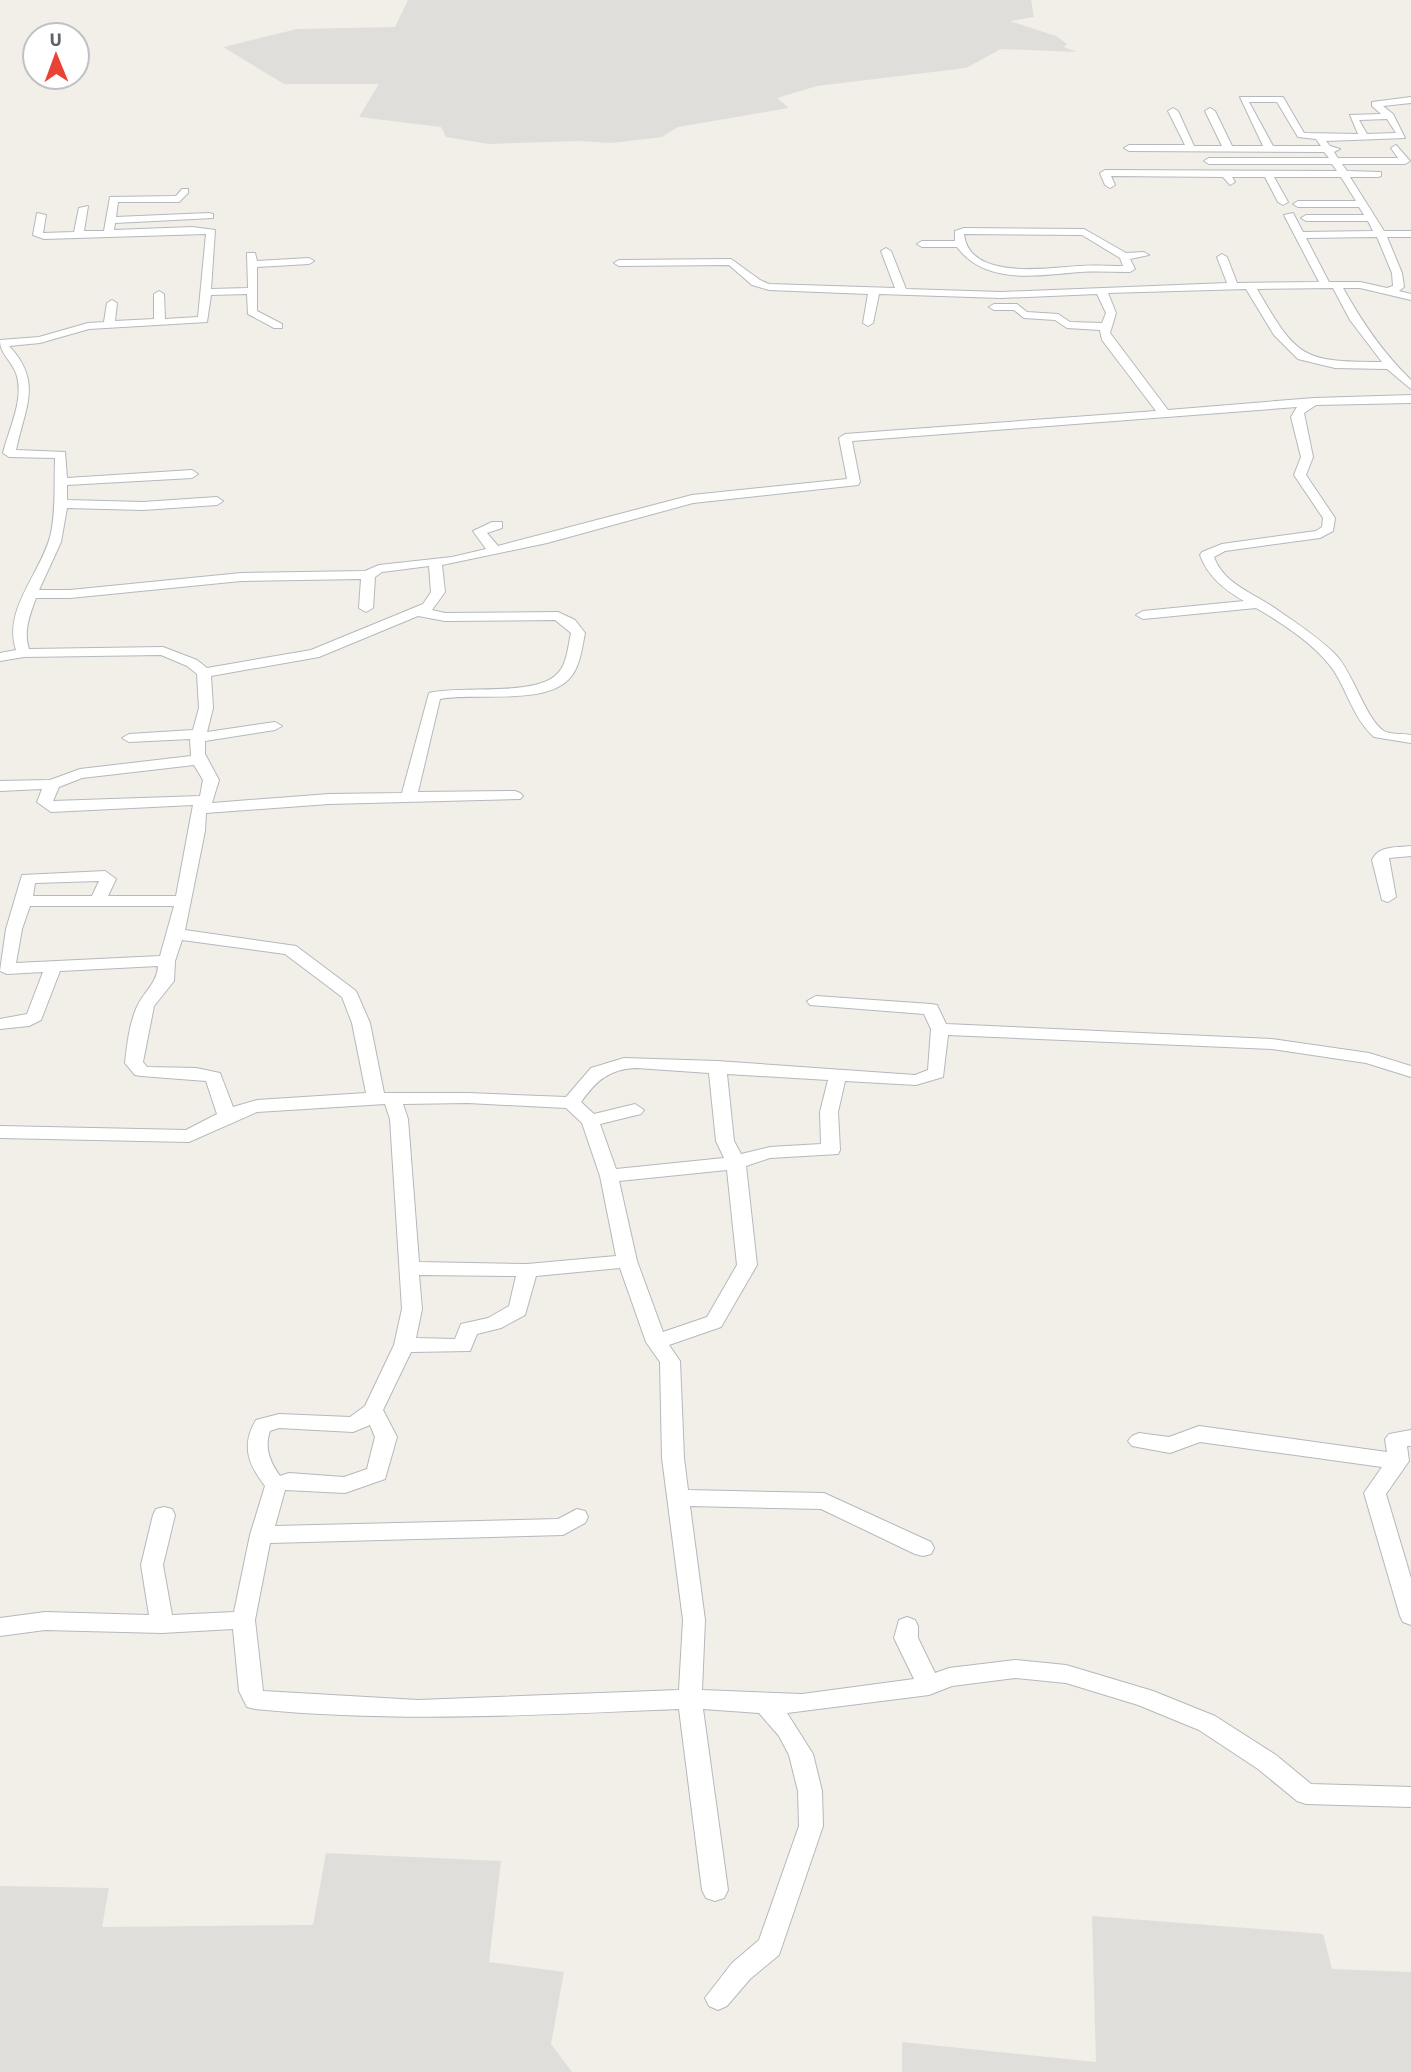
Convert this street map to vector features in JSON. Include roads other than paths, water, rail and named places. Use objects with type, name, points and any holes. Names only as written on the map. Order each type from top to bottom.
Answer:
[{"type":"street","points":[[1269,148],[1243,99],[1280,99],[1301,135],[1320,137],[1403,136],[1390,116],[1375,104],[1411,100]]},
{"type":"street","points":[[1173,111],[1191,148]]},
{"type":"street","points":[[1210,111],[1228,148]]},
{"type":"street","points":[[1364,136],[1353,117],[1390,116]]},
{"type":"street","points":[[1320,137],[1362,204],[1399,272],[1401,295]]},
{"type":"street","points":[[1129,148],[1368,149]]},
{"type":"street","points":[[1209,161],[1405,161],[1401,148],[1382,149]]},
{"type":"street","points":[[1110,186],[1105,173],[1188,178],[1268,174],[1362,204]]},
{"type":"street","points":[[1145,174],[1150,186]]},
{"type":"street","points":[[1268,174],[1283,202]]},
{"type":"street","points":[[1298,204],[1316,189],[1343,174],[1378,174]]},
{"type":"street","points":[[108,233],[113,200],[179,200],[185,191]]},
{"type":"street","points":[[78,235],[84,208]]},
{"type":"street","points":[[0,343],[64,336],[88,326],[203,320],[211,232],[38,235],[41,215]]},
{"type":"street","points":[[1289,215],[1355,320],[1390,366],[1411,386]]},
{"type":"street","points":[[111,220],[209,216]]},
{"type":"street","points":[[1321,233],[1311,218],[1370,218]]},
{"type":"street","points":[[1130,269],[1071,270],[1045,275],[1007,272],[971,259],[960,244],[959,233],[1084,232],[1124,256],[1144,256]]},
{"type":"street","points":[[1301,235],[1411,234]]},
{"type":"street","points":[[922,244],[960,244]]},
{"type":"street","points":[[886,251],[902,292]]},
{"type":"street","points":[[1124,256],[1131,273],[1121,282],[1125,290]]},
{"type":"street","points":[[1222,257],[1233,286]]},
{"type":"street","points":[[278,326],[252,318],[252,259],[309,261]]},
{"type":"street","points":[[619,263],[731,262],[744,276],[763,286],[902,292],[987,295],[1249,285],[1331,285],[1370,286],[1401,295]]},
{"type":"street","points":[[1249,285],[1276,332],[1296,356],[1327,365],[1390,366]]},
{"type":"street","points":[[868,323],[874,290]]},
{"type":"street","points":[[206,292],[253,291]]},
{"type":"street","points":[[1102,292],[1111,313],[1106,327],[1106,338],[1164,413]]},
{"type":"street","points":[[159,293],[160,323]]},
{"type":"street","points":[[987,295],[990,306],[1016,307],[1024,315],[1058,317],[1067,326],[1106,327]]},
{"type":"street","points":[[1342,297],[1401,295]]},
{"type":"street","points":[[1390,308],[1401,295]]},
{"type":"street","points":[[109,325],[113,303]]},
{"type":"street","points":[[64,336],[68,318]]},
{"type":"street","points":[[0,343],[16,361],[26,394],[9,453],[61,455],[55,542],[24,613],[19,637],[24,653]]},
{"type":"street","points":[[32,594],[70,594],[241,577],[368,575],[389,567],[452,561],[692,499],[854,482],[845,438],[1315,402],[1411,399]]},
{"type":"street","points":[[1315,402],[1299,411],[1297,417],[1307,457],[1300,475],[1329,518],[1325,532],[1228,547],[1207,555],[1218,574],[1331,658],[1353,689],[1371,726],[1380,735],[1411,738]]},
{"type":"street","points":[[60,482],[192,474]]},
{"type":"street","points":[[59,504],[142,506],[217,501]]},
{"type":"street","points":[[493,550],[479,531],[497,525]]},
{"type":"street","points":[[0,657],[24,653],[163,651],[192,663],[204,673],[314,654],[418,612],[436,600],[439,590],[435,561]]},
{"type":"street","points":[[366,608],[368,575]]},
{"type":"street","points":[[1143,615],[1258,604]]},
{"type":"street","points":[[410,797],[434,696],[509,692],[553,683],[564,676],[578,634],[558,616],[445,617],[418,612]]},
{"type":"street","points":[[204,673],[204,686],[208,692],[197,736],[198,760],[211,780],[202,804],[176,934],[167,961],[166,981],[151,993],[143,1017],[134,1063],[141,1071],[160,1075],[204,1074],[214,1077],[227,1117]]},
{"type":"street","points":[[129,738],[197,736],[275,726]]},
{"type":"street","points":[[0,786],[52,784],[80,774],[198,760]]},
{"type":"street","points":[[52,784],[45,802],[51,807],[515,796]]},
{"type":"street","points":[[1388,897],[1380,860],[1383,854],[1411,851]]},
{"type":"street","points":[[98,900],[108,880],[105,876],[28,878],[4,969],[167,961]]},
{"type":"street","points":[[24,901],[181,901]]},
{"type":"street","points":[[176,934],[274,945],[290,950],[350,995],[384,1098],[399,1119],[412,1308],[404,1345],[373,1410],[363,1420],[353,1424],[279,1421],[263,1425],[258,1436],[258,1461],[276,1485]]},
{"type":"street","points":[[0,1024],[29,1021],[35,1016],[54,965]]},
{"type":"street","points":[[571,1103],[595,1071],[608,1065],[717,1066],[916,1080],[937,1073],[940,1029],[931,1009],[816,1001]]},
{"type":"street","points":[[940,1029],[1272,1044],[1369,1058],[1411,1072]]},
{"type":"street","points":[[656,1342],[714,1322],[747,1265],[736,1163],[725,1141],[717,1066]]},
{"type":"street","points":[[609,1175],[736,1163],[747,1157],[772,1153],[831,1150],[829,1112],[838,1074]]},
{"type":"street","points":[[0,1132],[189,1136],[257,1106],[384,1098],[571,1103],[590,1121],[609,1175],[627,1261],[656,1342],[670,1361],[673,1458],[694,1620],[690,1699],[715,1890]]},
{"type":"street","points":[[590,1121],[635,1110]]},
{"type":"street","points":[[410,1268],[527,1270],[627,1261]]},
{"type":"street","points":[[404,1345],[463,1346],[468,1329],[494,1322],[518,1310],[527,1270]]},
{"type":"street","points":[[276,1485],[289,1481],[345,1485],[377,1474],[386,1437],[373,1410]]},
{"type":"street","points":[[1139,1441],[1170,1445],[1199,1434],[1398,1461]]},
{"type":"street","points":[[1411,1438],[1396,1440],[1398,1461],[1375,1493],[1411,1616]]},
{"type":"street","points":[[276,1485],[261,1535],[244,1620],[251,1691],[255,1700],[341,1707],[503,1706],[690,1699],[765,1704],[802,1703],[929,1686],[949,1678],[1015,1669],[1066,1674],[1145,1698],[1208,1723],[1267,1762],[1306,1794],[1411,1797]]},
{"type":"street","points":[[679,1498],[824,1501],[923,1549]]},
{"type":"street","points":[[162,1624],[152,1565],[164,1515]]},
{"type":"street","points":[[261,1535],[563,1527],[577,1517]]},
{"type":"street","points":[[0,1627],[45,1620],[162,1624],[244,1620]]},
{"type":"street","points":[[907,1626],[906,1638],[929,1686]]},
{"type":"street","points":[[718,1998],[741,1971],[769,1947],[811,1826],[810,1791],[801,1754],[787,1729],[765,1704]]}]
